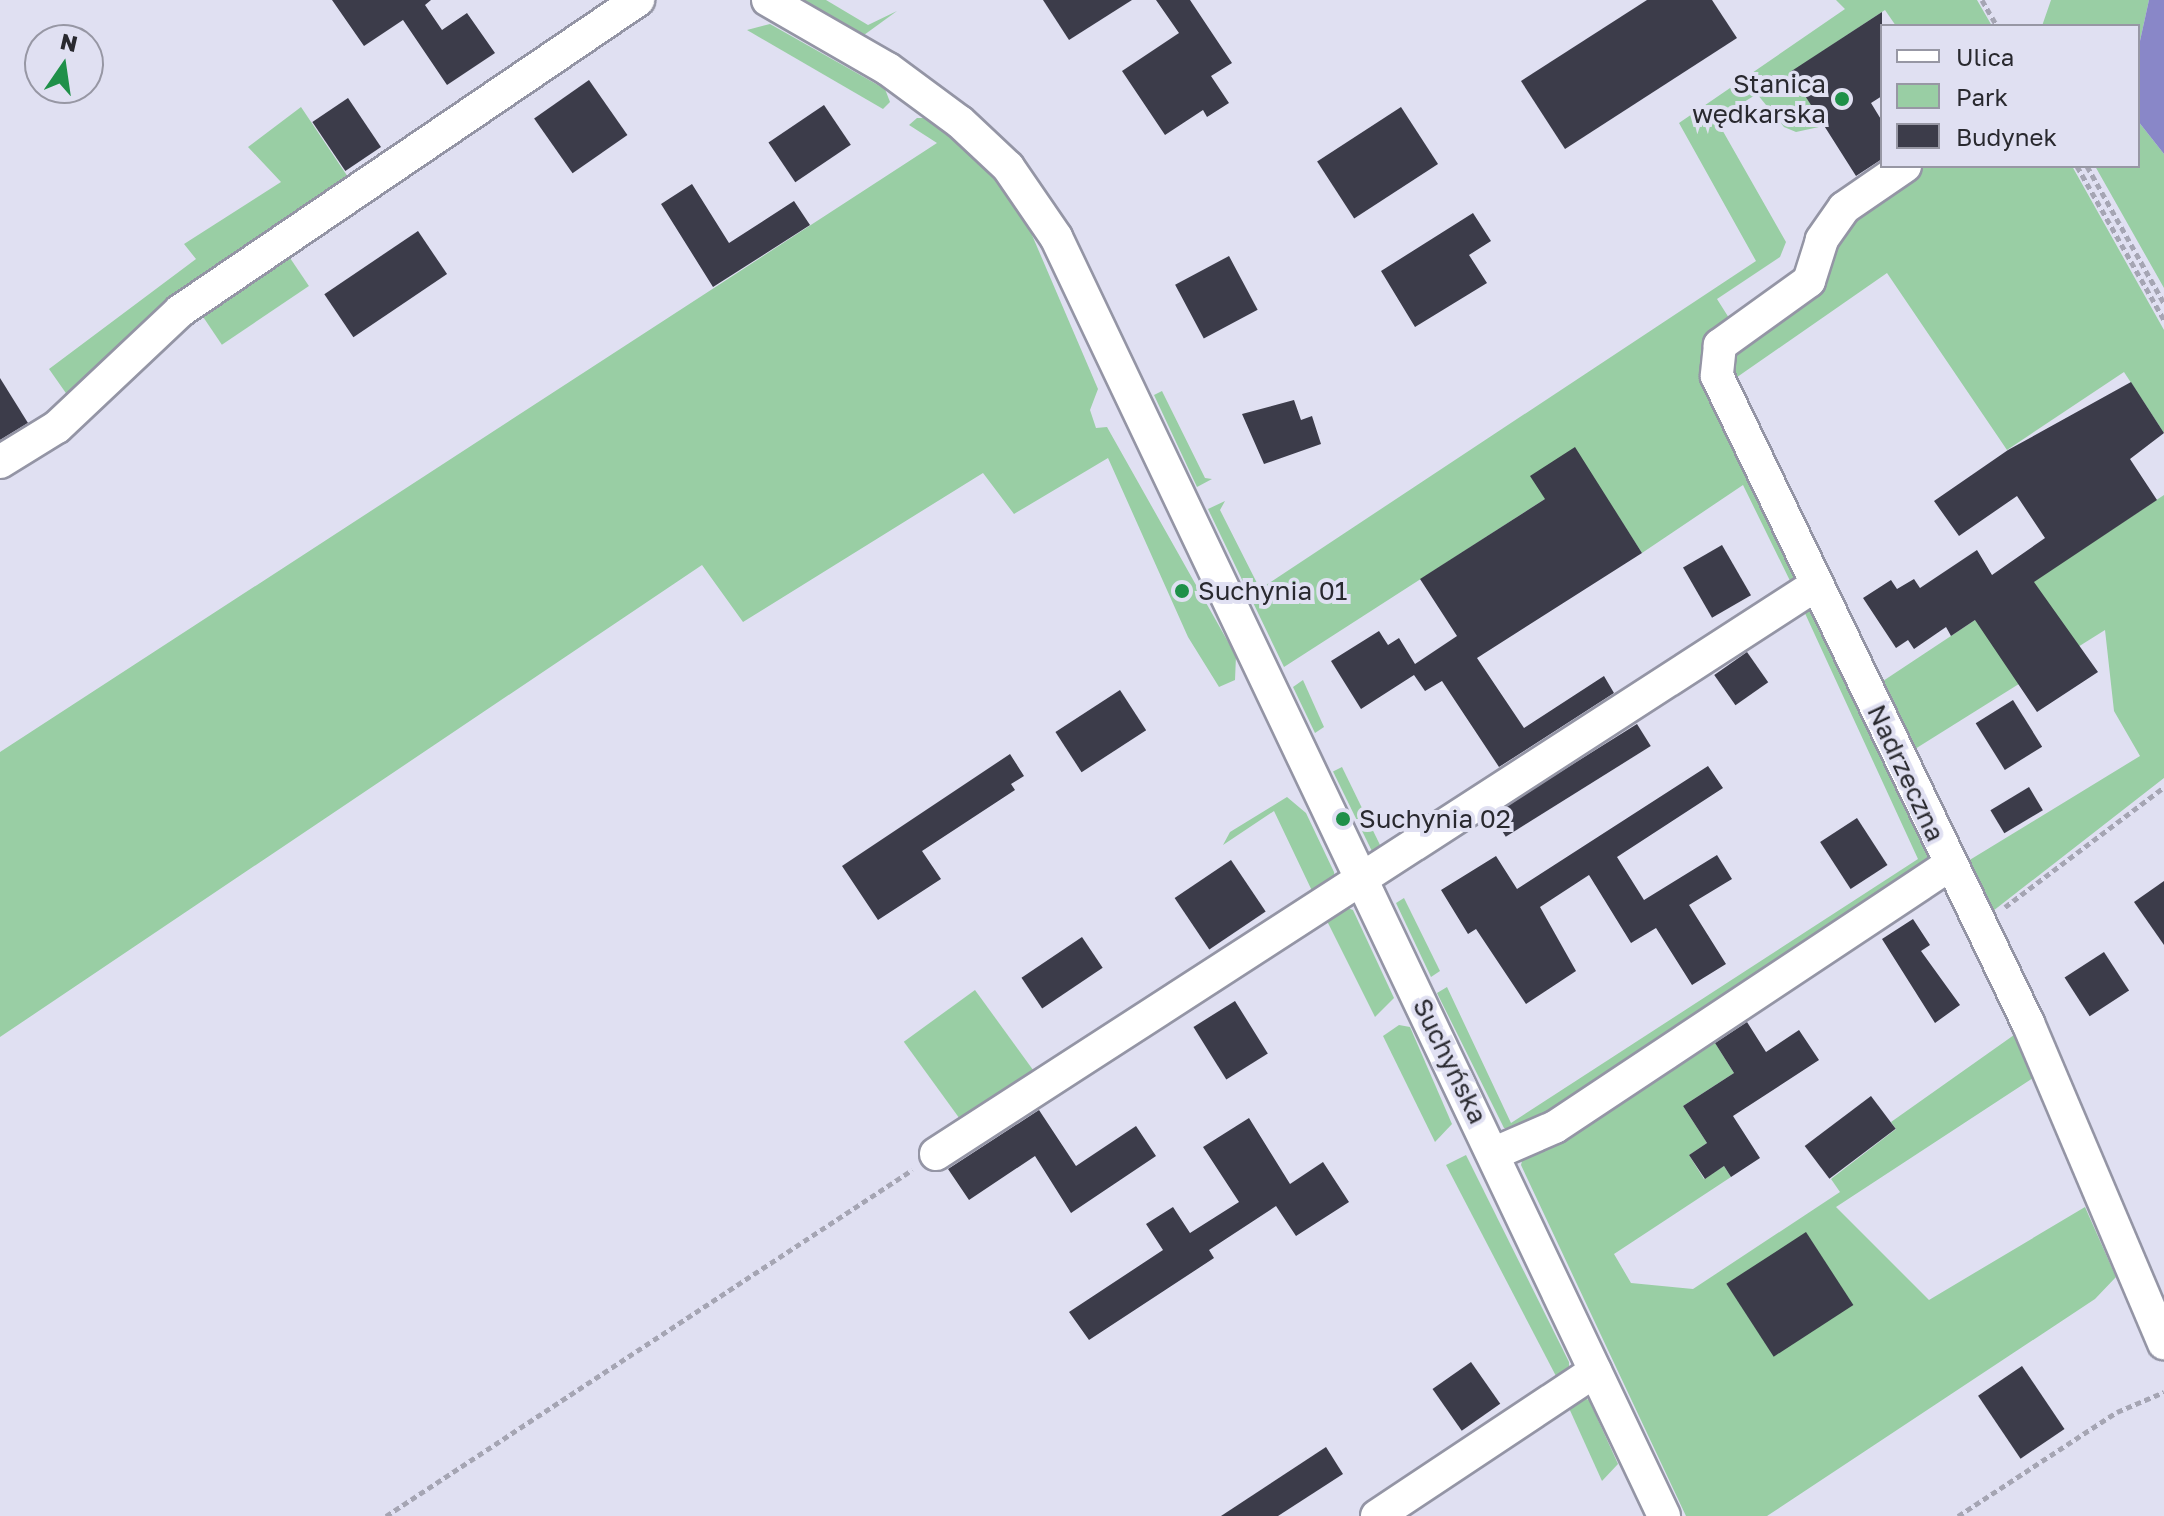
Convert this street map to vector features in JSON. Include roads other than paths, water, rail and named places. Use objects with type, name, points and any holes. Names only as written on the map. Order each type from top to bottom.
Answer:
[{"type":"street","points":[[0,462],[57,427],[180,311],[638,0]]},
{"type":"street","name":"Suchyńska","points":[[768,0],[931,99],[1008,167],[1056,237],[1495,1153],[1664,1516]]},
{"type":"street","name":"Nadrzeczna","points":[[1902,168],[1844,208],[1822,240],[1809,281],[1737,329],[1715,361],[1721,390],[2028,1023],[2164,1343]]},
{"type":"street","points":[[936,1154],[1816,585]]},
{"type":"street","points":[[1495,1153],[1555,1127],[1949,865]]},
{"type":"street","points":[[1377,1516],[1595,1371]]},
{"type":"place","name":"Stanica wędkarska","points":[[1842,99]]},
{"type":"place","name":"Suchynia 01","points":[[1182,591]]},
{"type":"place","name":"Suchynia 02","points":[[1343,819]]}]
